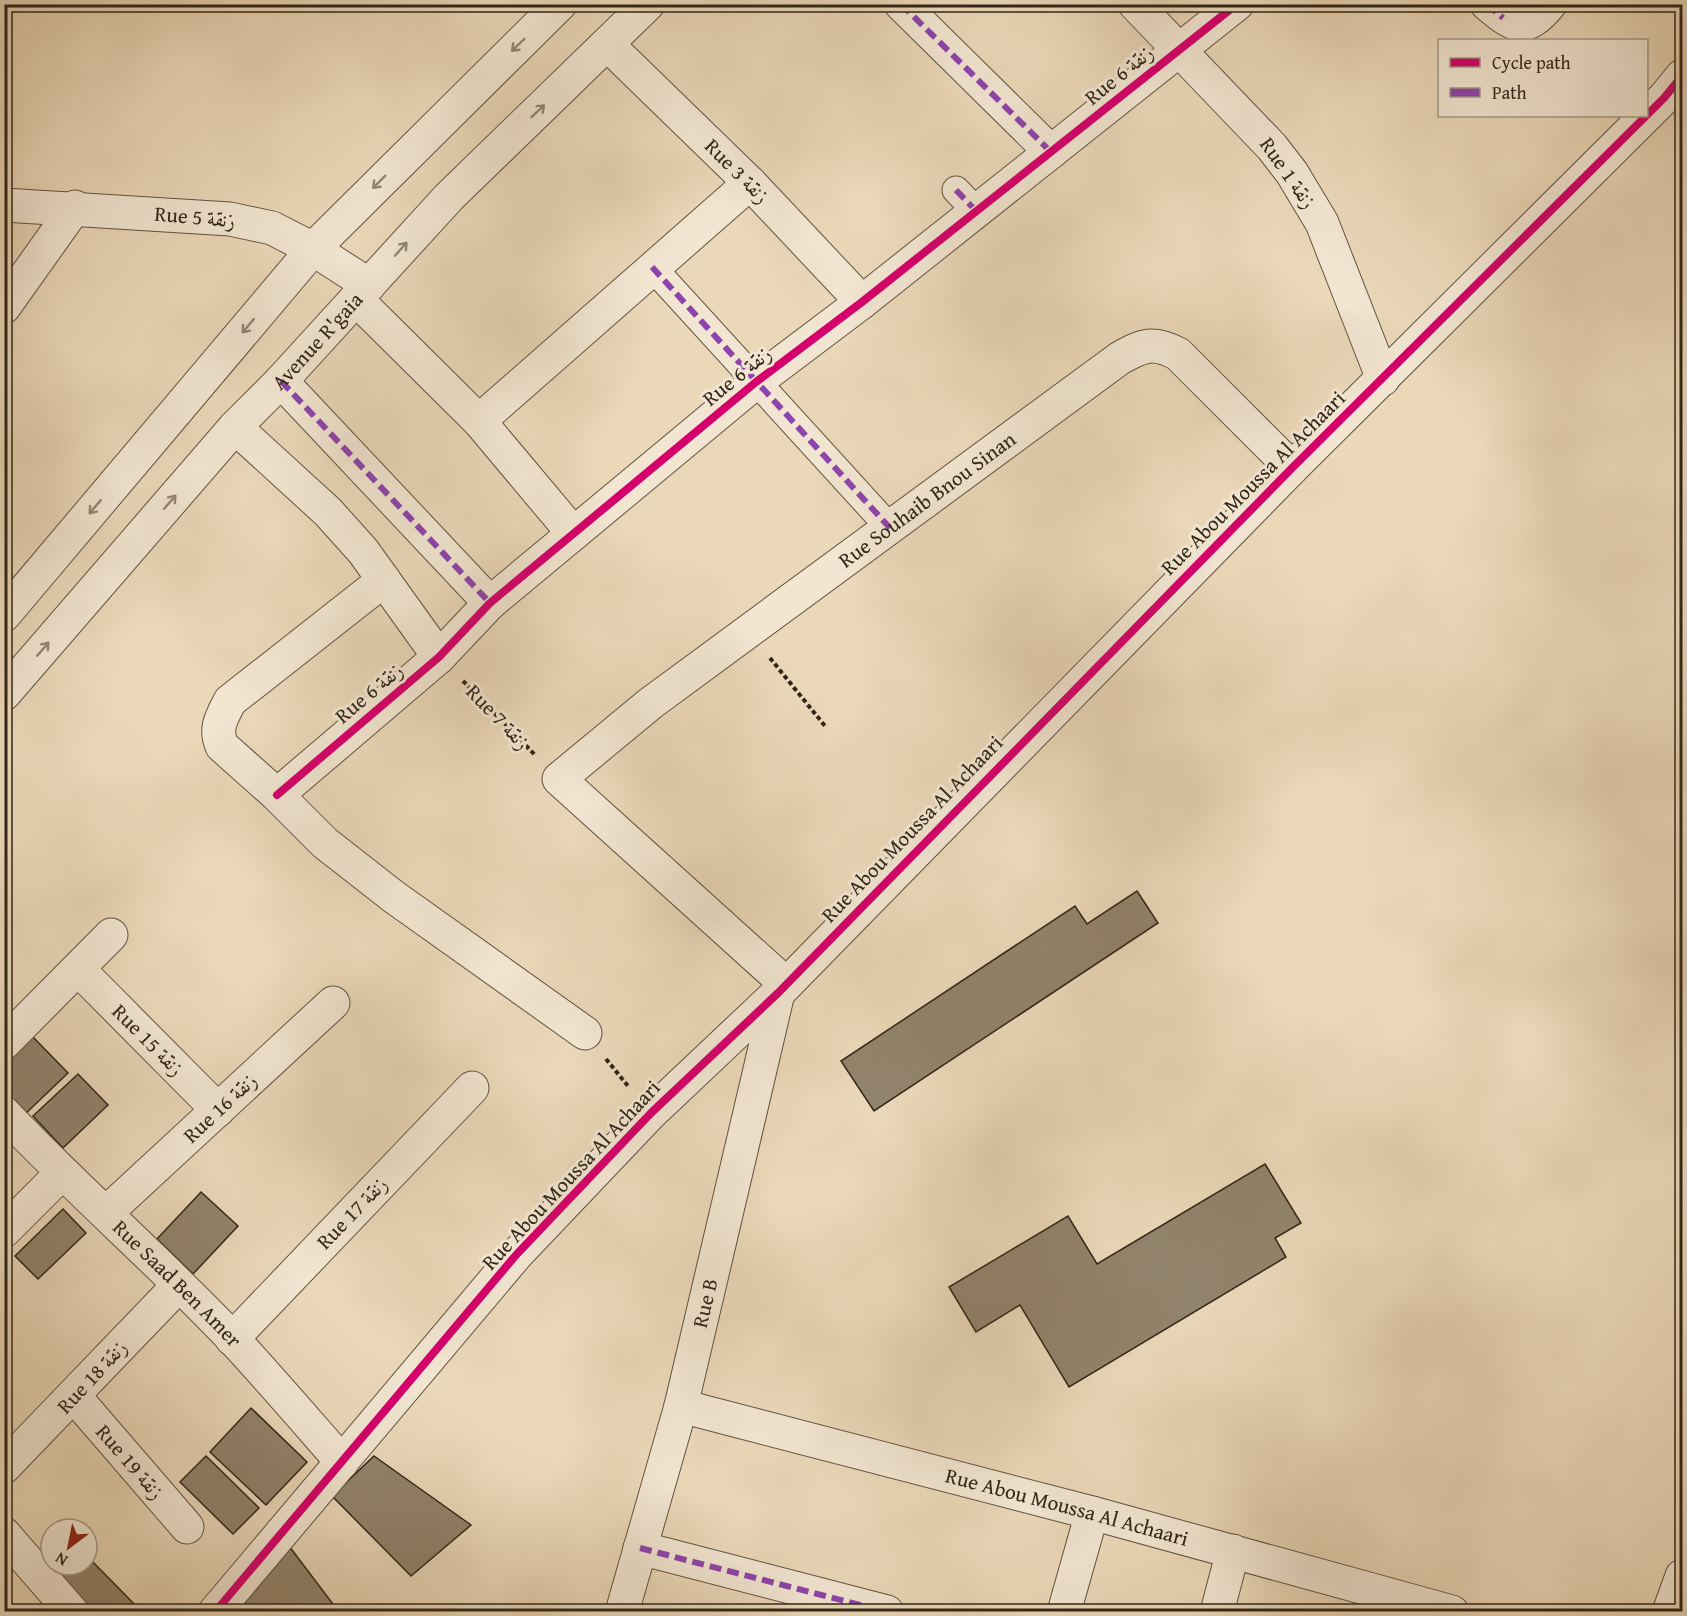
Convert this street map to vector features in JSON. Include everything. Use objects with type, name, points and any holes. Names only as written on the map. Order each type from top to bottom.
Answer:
[{"type":"street","points":[[4,615],[313,249],[560,4]]},
{"type":"street","name":"Avenue R'gaia","points":[[4,694],[235,427],[449,197],[648,4]]},
{"type":"street","points":[[901,4],[1051,152]]},
{"type":"street","name":"Rue 1 زنقة","points":[[1136,4],[1272,147],[1308,198],[1322,223],[1383,379]]},
{"type":"street","name":"Rue 6 زنقة","points":[[277,795],[440,657],[490,603],[573,533],[756,382],[862,302],[966,201],[1051,152],[1237,4]]},
{"type":"street","points":[[1495,11],[1511,23],[1529,24],[1550,4]]},
{"type":"street","name":"Rue 3 زنقة","points":[[608,45],[750,183],[862,302]]},
{"type":"street","name":"Rue Abou Moussa Al Achaari","points":[[215,1611],[516,1256],[651,1113],[782,988],[1292,468],[1676,93]]},
{"type":"street","points":[[479,421],[750,183]]},
{"type":"street","name":"Rue 5 زنقة","points":[[4,205],[75,207],[230,219],[272,228],[313,249],[363,292],[479,421],[573,533]]},
{"type":"street","points":[[4,307],[75,207]]},
{"type":"street","points":[[652,267],[890,528]]},
{"type":"street","name":"Rue Souhaib Bnou Sinan","points":[[558,779],[651,703],[1120,358],[1149,345],[1163,346],[1178,354],[1292,468]]},
{"type":"street","points":[[280,381],[490,603]]},
{"type":"street","points":[[235,427],[328,512],[363,551],[440,657]]},
{"type":"street","points":[[384,580],[230,701],[219,724],[218,737],[222,746],[277,795],[324,843],[394,897],[585,1033]]},
{"type":"street","points":[[558,779],[782,988]]},
{"type":"street","points":[[4,1043],[79,970],[111,935]]},
{"type":"street","name":"Rue 15 زنقة","points":[[79,970],[218,1110]]},
{"type":"street","name":"Rue B","points":[[622,1611],[681,1406],[782,988]]},
{"type":"street","name":"Rue 16 زنقة","points":[[106,1213],[333,1003]]},
{"type":"street","name":"Rue 17 زنقة","points":[[232,1339],[472,1088]]},
{"type":"street","name":"Rue Saad Ben Amer","points":[[4,1113],[232,1339],[342,1462]]},
{"type":"street","points":[[4,1231],[62,1173]]},
{"type":"street","name":"Rue 18 زنقة","points":[[4,1467],[178,1286]]},
{"type":"street","name":"Rue 19 زنقة","points":[[74,1396],[187,1527]]},
{"type":"street","name":"Rue Abou Moussa Al Achaari","points":[[681,1406],[1092,1513],[1452,1611]]},
{"type":"street","points":[[1064,1611],[1092,1513]]},
{"type":"street","points":[[4,1534],[72,1611]]},
{"type":"street","points":[[640,1548],[887,1611]]},
{"type":"street","points":[[1217,1611],[1233,1551]]},
{"type":"street","points":[[1668,1611],[1683,1576]]},
{"type":"path","points":[[749,632],[825,726]]},
{"type":"path","points":[[585,1033],[651,1113]]},
{"type":"building","points":[[1137,891],[1158,923],[874,1111],[841,1061],[1075,906],[1087,924]]},
{"type":"building","points":[[32,1036],[68,1073],[21,1118],[4,1100],[4,1063]]},
{"type":"building","points":[[78,1074],[108,1105],[63,1148],[33,1116]]},
{"type":"building","points":[[1265,1164],[1301,1223],[1275,1238],[1286,1257],[1069,1387],[1020,1305],[976,1332],[949,1287],[1068,1216],[1097,1264]]},
{"type":"building","points":[[201,1192],[238,1226],[193,1274],[157,1239]]},
{"type":"building","points":[[63,1209],[86,1233],[38,1279],[15,1256]]},
{"type":"building","points":[[251,1408],[307,1462],[266,1505],[210,1452]]},
{"type":"building","points":[[206,1456],[259,1508],[233,1534],[180,1482]]},
{"type":"building","points":[[374,1456],[471,1525],[411,1576],[332,1496]]},
{"type":"building","points":[[289,1546],[339,1612],[252,1612],[243,1600]]},
{"type":"building","points":[[99,1568],[142,1612],[87,1612],[53,1577],[99,1577]]},
{"type":"marked path","points":[[901,4],[1051,152]]},
{"type":"marked path","points":[[1487,4],[1503,18]]},
{"type":"marked path","points":[[956,190],[976,211]]},
{"type":"marked path","points":[[652,267],[890,528]]},
{"type":"marked path","points":[[281,381],[490,603]]},
{"type":"marked path","points":[[640,1548],[887,1612]]},
{"type":"cycle path","points":[[277,795],[439,657],[490,603],[756,382],[862,302],[1237,4]]},
{"type":"cycle path","points":[[1648,114],[1682,76]]},
{"type":"cycle path","points":[[215,1612],[516,1255],[651,1113],[778,993],[1292,468],[1645,117]]}]
